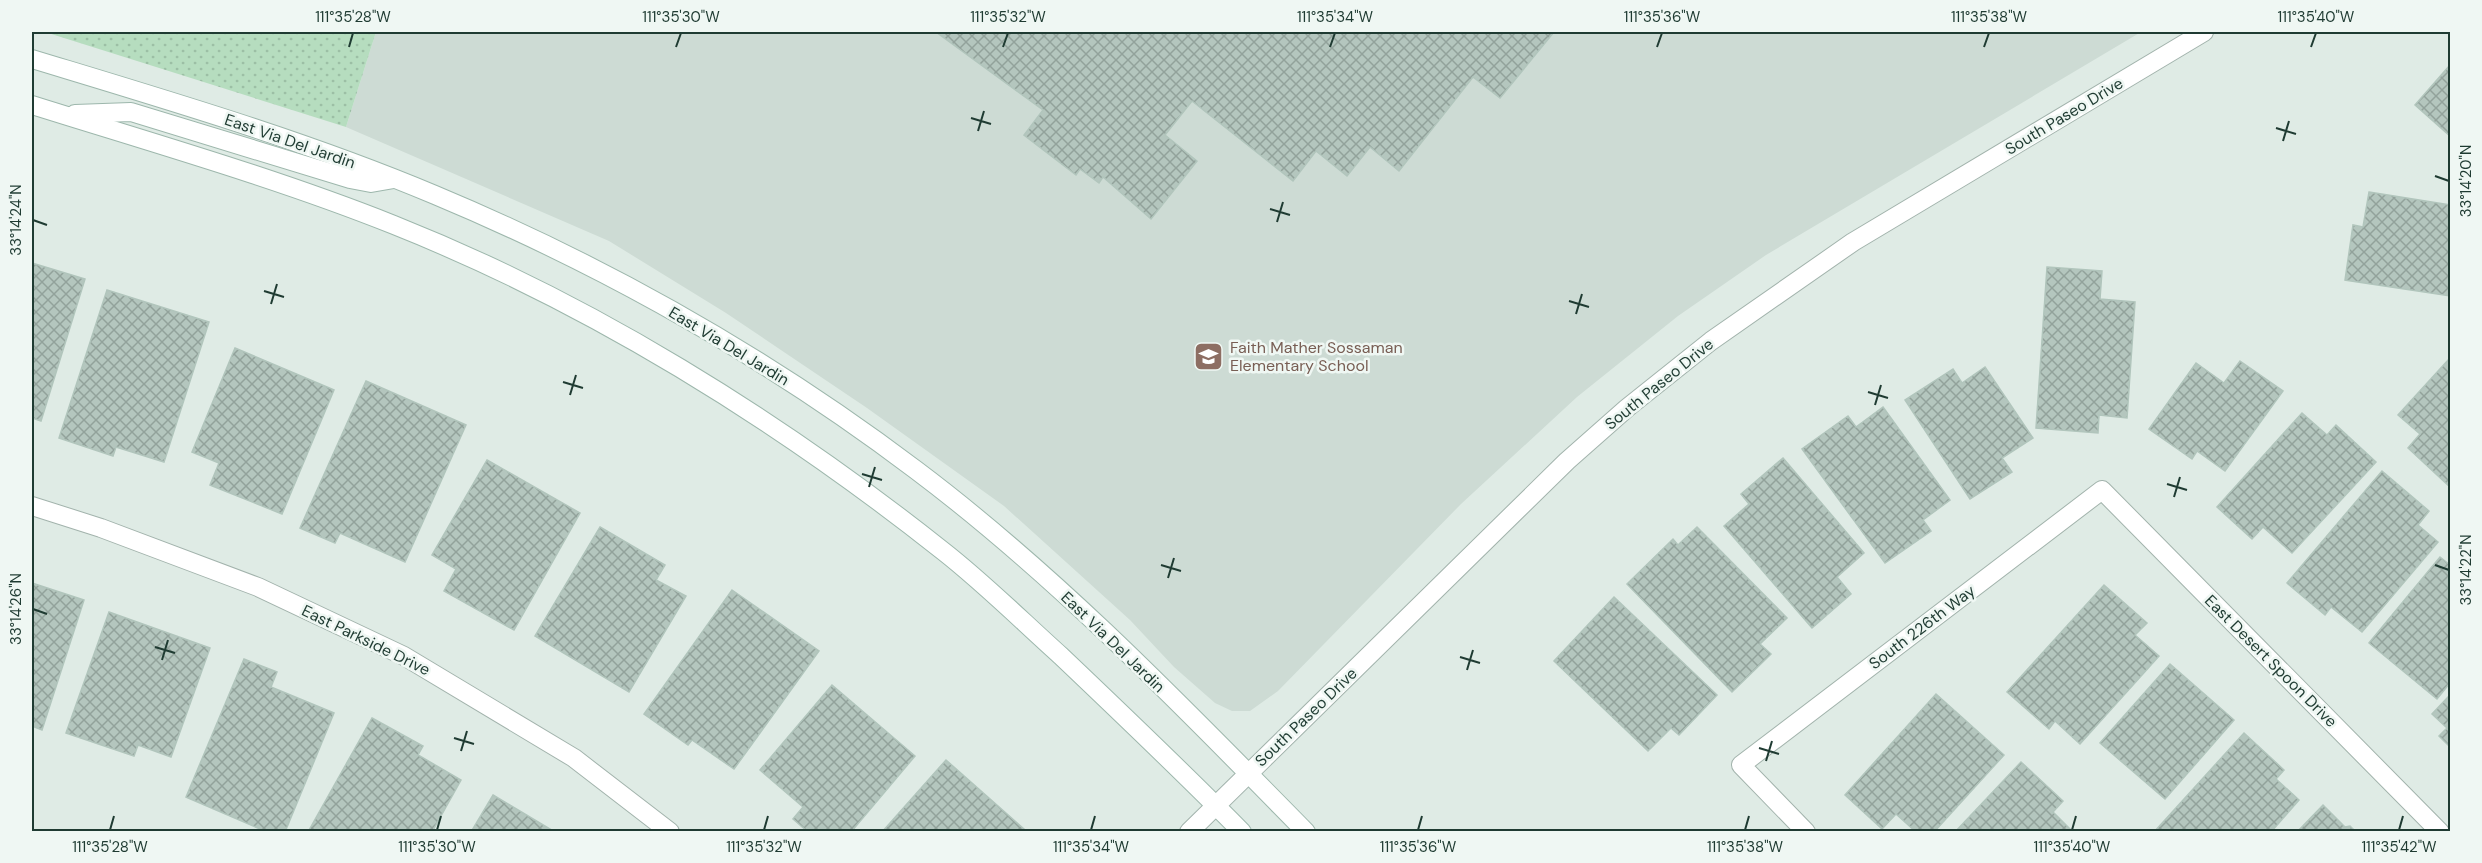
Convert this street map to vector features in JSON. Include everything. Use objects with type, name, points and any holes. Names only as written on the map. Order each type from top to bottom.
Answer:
[{"type":"street","name":"South Paseo Drive","points":[[1189,831],[1567,461],[1628,408],[1712,341],[1853,242],[2204,32]]},
{"type":"street","name":"East Via Del Jardin","points":[[32,58],[252,127],[395,179],[535,239],[652,300],[746,354],[917,470],[1070,599],[1306,831]]},
{"type":"street","points":[[32,105],[283,184],[395,225],[520,282],[601,323],[688,373],[783,434],[944,551],[1049,645],[1242,831]]},
{"type":"street","points":[[61,114],[131,112],[350,179],[371,183],[395,179]]},
{"type":"street","name":"South 226th Way","points":[[1806,831],[1741,765],[2102,490]]},
{"type":"street","name":"East Desert Spoon Drive","points":[[2102,490],[2440,831]]},
{"type":"street","name":"East Parkside Drive","points":[[32,506],[101,528],[258,587],[404,656],[574,758],[670,831]]},
{"type":"shaded area","name":"Faith Mather Sossaman Elementary School","points":[[376,32],[2141,32],[1766,255],[1678,316],[1577,397],[1461,504],[1278,691],[1250,711],[1232,711],[1215,703],[1174,667],[1130,620],[1004,506],[867,408],[726,313],[609,241],[346,127]]},
{"type":"green space","points":[[45,32],[376,32],[346,127]]},
{"type":"building","points":[[936,32],[1554,32],[1500,98],[1473,77],[1399,171],[1370,147],[1347,176],[1316,151],[1293,181],[1192,101],[1165,135],[1197,161],[1151,219],[1103,177],[1099,183],[1080,169],[1076,175],[1024,135],[1043,110]]},
{"type":"building","points":[[2450,65],[2450,136],[2415,105]]},
{"type":"building","points":[[2369,192],[2450,205],[2450,296],[2345,280],[2353,225],[2363,227]]},
{"type":"building","points":[[32,263],[85,279],[41,421],[32,418]]},
{"type":"building","points":[[2047,267],[2102,271],[2100,299],[2135,302],[2127,418],[2099,415],[2098,433],[2036,428]]},
{"type":"building","points":[[107,290],[209,322],[164,462],[116,447],[113,456],[59,438]]},
{"type":"building","points":[[235,348],[334,390],[282,514],[210,485],[219,463],[192,452]]},
{"type":"building","points":[[2450,358],[2450,487],[2408,448],[2420,434],[2398,415]]},
{"type":"building","points":[[2240,361],[2283,391],[2225,471],[2197,451],[2192,459],[2149,429],[2196,363],[2224,383]]},
{"type":"building","points":[[1985,367],[2033,438],[2002,458],[2012,472],[1970,499],[1905,400],[1953,369],[1962,383]]},
{"type":"building","points":[[366,381],[466,425],[405,562],[340,533],[335,543],[300,528]]},
{"type":"building","points":[[1883,407],[1950,500],[1923,520],[1931,531],[1885,563],[1802,449],[1848,416],[1856,427]]},
{"type":"building","points":[[2302,413],[2327,435],[2336,425],[2376,462],[2292,553],[2263,527],[2252,539],[2217,507]]},
{"type":"building","points":[[1783,458],[1864,553],[1837,577],[1851,594],[1812,628],[1724,526],[1749,504],[1741,494]]},
{"type":"building","points":[[487,460],[580,513],[514,630],[444,591],[456,569],[432,555]]},
{"type":"building","points":[[2382,471],[2429,511],[2418,525],[2438,542],[2362,632],[2331,607],[2325,615],[2287,583]]},
{"type":"building","points":[[600,527],[665,565],[656,580],[686,596],[629,692],[535,636]]},
{"type":"building","points":[[1697,527],[1787,618],[1760,644],[1771,654],[1732,692],[1627,584],[1673,539],[1678,545]]},
{"type":"building","points":[[2440,557],[2450,565],[2450,683],[2437,699],[2369,643]]},
{"type":"building","points":[[32,583],[84,600],[42,730],[32,726]]},
{"type":"building","points":[[2104,585],[2147,623],[2135,635],[2159,656],[2080,744],[2055,721],[2049,729],[2007,692]]},
{"type":"building","points":[[732,590],[819,651],[734,769],[692,740],[688,745],[644,714]]},
{"type":"building","points":[[1614,597],[1717,695],[1679,735],[1671,728],[1648,751],[1554,661]]},
{"type":"building","points":[[109,612],[210,648],[171,757],[138,745],[134,756],[66,733]]},
{"type":"building","points":[[244,659],[277,672],[271,687],[334,713],[285,832],[267,832],[186,797]]},
{"type":"building","points":[[2170,664],[2234,720],[2165,799],[2100,743]]},
{"type":"building","points":[[832,685],[915,756],[851,832],[808,832],[793,819],[803,807],[760,770]]},
{"type":"building","points":[[1936,694],[2004,755],[1934,832],[1916,832],[1896,814],[1882,829],[1845,795]]},
{"type":"building","points":[[2450,695],[2450,747],[2439,736],[2447,728],[2432,714]]},
{"type":"building","points":[[372,718],[423,746],[418,755],[461,780],[432,832],[308,832]]},
{"type":"building","points":[[2244,733],[2284,770],[2276,779],[2299,800],[2271,832],[2154,832]]},
{"type":"building","points":[[946,760],[1025,830],[1024,832],[882,832]]},
{"type":"building","points":[[2021,762],[2063,801],[2053,812],[2073,832],[1955,832]]},
{"type":"building","points":[[493,795],[555,832],[471,832]]},
{"type":"building","points":[[2323,805],[2345,827],[2350,826],[2356,832],[2297,832]]},
{"type":"place","name":"Faith Mather Sossaman Elementary School","points":[[1209,356]]}]
